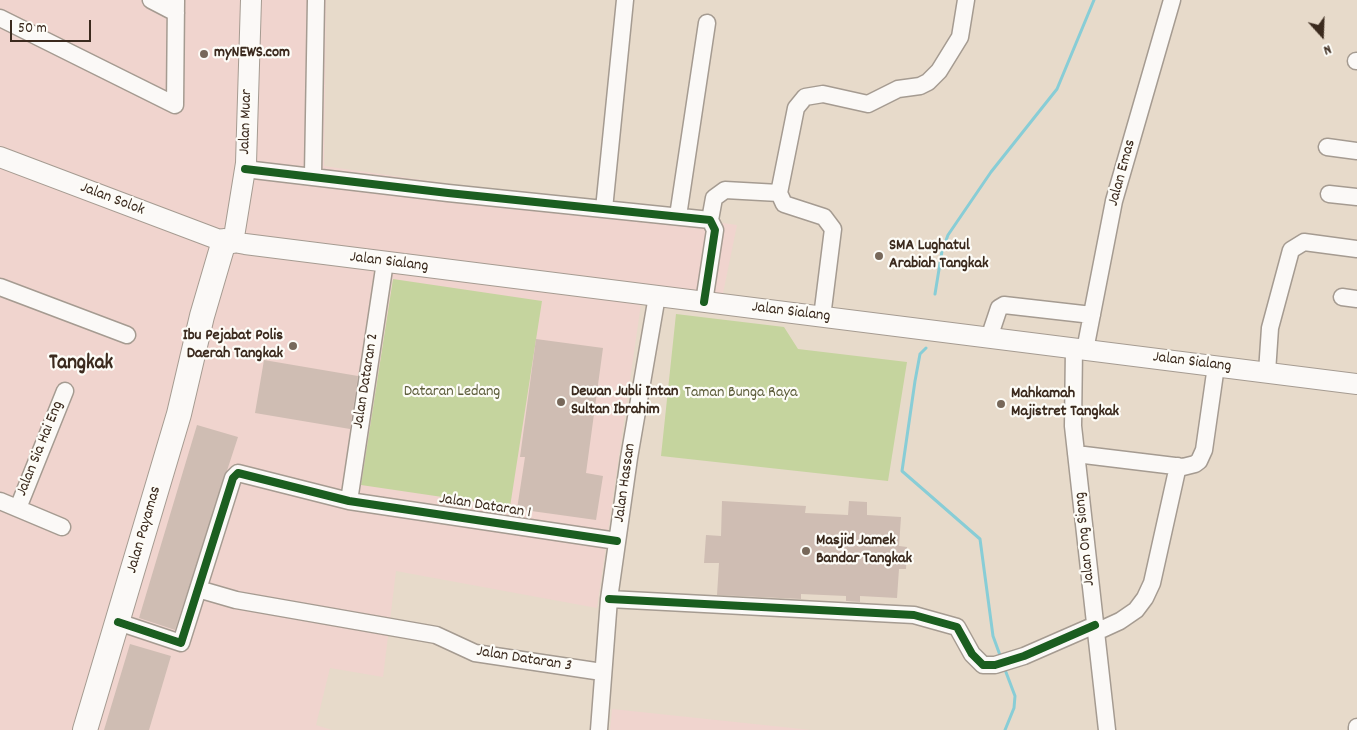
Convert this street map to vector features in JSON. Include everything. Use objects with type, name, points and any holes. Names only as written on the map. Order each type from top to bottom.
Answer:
[{"type":"highway","name":"Jalan Payamas","points":[[85,730],[179,414],[201,328],[202,316],[229,242]]},
{"type":"main road","name":"Jalan Muar","points":[[229,242],[235,168],[240,0]]},
{"type":"main road","name":"Jalan Muar","points":[[229,242],[245,169],[251,0]]},
{"type":"main road","name":"Jalan Solok","points":[[0,157],[229,242]]},
{"type":"main road","name":"Jalan Sialang","points":[[229,242],[1357,384]]},
{"type":"street","points":[[0,18],[175,105],[176,7],[151,0]]},
{"type":"street","points":[[313,175],[316,0]]},
{"type":"street","points":[[604,210],[625,0]]},
{"type":"street","points":[[822,317],[833,229],[824,218],[784,204],[779,193],[794,115],[800,102],[805,97],[823,94],[868,104],[905,86],[920,86],[928,82],[939,71],[960,37],[966,0]]},
{"type":"street","name":"Jalan Emas","points":[[1079,349],[1092,315],[1114,201],[1172,0]]},
{"type":"street","points":[[685,217],[707,23]]},
{"type":"street","points":[[1327,148],[1357,151]]},
{"type":"street","points":[[245,169],[313,175],[604,210],[710,220],[715,226],[715,230],[704,302]]},
{"type":"street","points":[[710,220],[714,198],[725,190],[779,193]]},
{"type":"street","points":[[1329,194],[1357,197]]},
{"type":"street","points":[[1267,372],[1270,328],[1289,253],[1295,246],[1304,242],[1357,249]]},
{"type":"street","name":"Jalan Dataran 2","points":[[349,501],[385,262]]},
{"type":"street","points":[[0,288],[127,335]]},
{"type":"street","name":"Jalan Hassan","points":[[599,730],[609,599],[657,296]]},
{"type":"street","points":[[989,338],[999,308],[1004,304],[1092,315]]},
{"type":"street","name":"Jalan Ong Siong","points":[[1079,349],[1073,426],[1107,730]]},
{"type":"street","points":[[1076,454],[1178,466],[1195,464],[1203,456],[1216,366]]},
{"type":"street","name":"Jalan Sia Hai Eng","points":[[18,508],[65,391]]},
{"type":"street","points":[[609,599],[914,615],[957,627],[976,661],[983,666],[1000,663],[1120,622],[1136,610],[1145,598],[1152,583],[1178,466]]},
{"type":"street","name":"Jalan Dataran 1","points":[[198,588],[235,474],[238,473],[349,501],[617,541]]},
{"type":"street","points":[[0,501],[62,527]]},
{"type":"street","points":[[118,622],[181,643],[198,588]]},
{"type":"street","name":"Jalan Dataran 3","points":[[198,588],[236,600],[331,615],[436,635],[475,653],[602,672]]},
{"type":"shaded area","points":[[0,0],[326,0],[324,166],[737,225],[720,308],[642,297],[597,608],[396,571],[383,677],[330,668],[316,725],[332,730],[0,730]]},
{"type":"shaded area","points":[[612,709],[811,730],[610,730]]},
{"type":"green space","name":"Dataran Ledang","points":[[393,279],[542,301],[510,507],[361,485]]},
{"type":"green space","name":"Taman Bunga Raya","points":[[676,314],[784,327],[798,349],[907,362],[888,481],[661,456]]},
{"type":"building","name":"Dewan Jubli Intan Sultan Ibrahim","points":[[536,339],[603,348],[586,473],[603,476],[596,520],[517,509],[525,457],[520,457]]},
{"type":"building","points":[[264,360],[358,376],[350,429],[255,413]]},
{"type":"building","points":[[197,425],[238,437],[175,630],[139,618]]},
{"type":"building","name":"Masjid Jamek Bandar Tangkak","points":[[722,501],[806,506],[805,513],[848,515],[849,501],[867,502],[867,515],[901,517],[899,546],[907,547],[906,569],[899,569],[897,598],[860,596],[860,602],[846,601],[846,596],[801,594],[801,599],[717,595],[719,563],[704,563],[706,535],[721,536]]},
{"type":"building","points":[[130,644],[171,656],[149,730],[104,730]]},
{"type":"waterway","points":[[935,294],[942,251],[948,235],[991,172],[1057,89],[1094,0]]},
{"type":"waterway","points":[[926,348],[920,354],[902,471],[980,539],[993,636],[1001,658]]},
{"type":"waterway","points":[[1004,667],[1015,696],[1014,708],[1005,730]]},
{"type":"cycle path","points":[[245,169],[448,193],[710,220],[715,230],[704,302]]},
{"type":"cycle path","points":[[118,622],[181,643],[233,478],[238,473],[349,501],[617,541]]},
{"type":"cycle path","points":[[609,599],[914,615],[957,627],[972,654],[983,665],[995,665],[1024,656],[1095,625]]},
{"type":"place","name":"myNEWS.com","points":[[204,54]]},
{"type":"place","name":"SMA Lughatul Arabiah Tangkak","points":[[879,256]]},
{"type":"place","name":"Ibu Pejabat Polis Daerah Tangkak","points":[[293,346]]},
{"type":"place","name":"Dewan Jubli Intan Sultan Ibrahim","points":[[561,402]]},
{"type":"place","name":"Mahkamah Majistret Tangkak","points":[[1001,404]]},
{"type":"place","name":"Masjid Jamek Bandar Tangkak","points":[[806,551]]},
{"type":"district","name":"Tangkak","points":[[81,365]]}]
